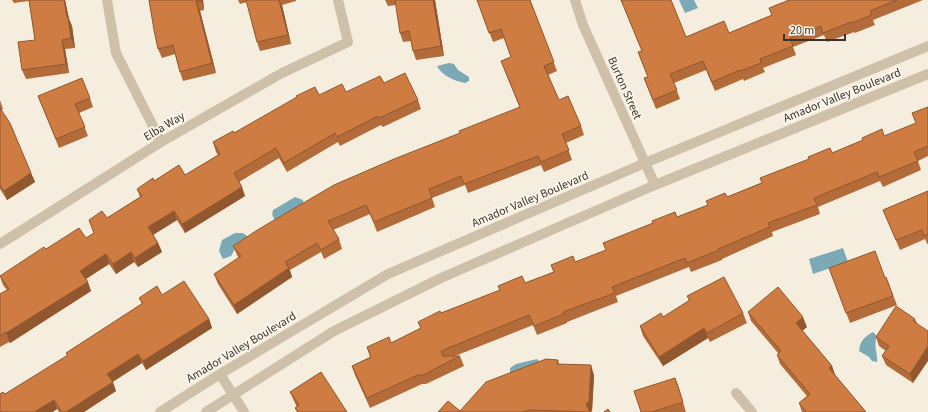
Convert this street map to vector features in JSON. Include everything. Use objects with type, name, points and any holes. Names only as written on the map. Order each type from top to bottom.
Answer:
[{"type":"street","points":[[107,0],[116,53],[161,142]]},
{"type":"street","name":"Elba Way","points":[[0,244],[161,142],[282,73],[348,42],[338,0]]},
{"type":"street","name":"Burton Street","points":[[576,0],[583,25],[655,185]]},
{"type":"street","name":"Amador Valley Boulevard","points":[[160,412],[220,374],[388,274],[645,163],[928,46]]},
{"type":"street","name":"Amador Valley Boulevard","points":[[206,412],[334,331],[441,278],[655,185],[928,74]]},
{"type":"street","points":[[220,374],[244,412]]},
{"type":"street","points":[[736,393],[752,412]]},
{"type":"water","points":[[679,0],[694,0],[698,8],[685,13]]},
{"type":"water","points":[[449,63],[454,64],[458,70],[469,77],[469,81],[465,83],[453,79],[442,73],[437,66]]},
{"type":"water","points":[[295,197],[303,200],[304,206],[279,223],[273,218],[273,210]]},
{"type":"water","points":[[235,233],[243,233],[247,236],[248,241],[235,249],[231,256],[223,259],[219,251],[222,240]]},
{"type":"water","points":[[843,248],[848,262],[813,274],[809,259]]},
{"type":"water","points":[[873,332],[877,336],[875,344],[877,362],[872,361],[869,357],[859,351],[863,340]]},
{"type":"water","points":[[537,359],[541,363],[516,374],[510,372],[510,368],[516,364]]},
{"type":"building","points":[[29,0],[64,0],[71,38],[62,40],[66,64],[22,70],[18,42],[35,40]]},
{"type":"building","points":[[149,0],[201,0],[196,1],[212,63],[180,72],[173,45],[158,49]]},
{"type":"building","points":[[246,0],[279,0],[288,35],[257,42]]},
{"type":"building","points":[[395,0],[433,0],[441,46],[413,51],[409,31],[400,33]]},
{"type":"building","points":[[477,0],[530,0],[554,62],[544,66],[559,100],[568,96],[581,126],[562,134],[569,150],[541,162],[538,156],[464,184],[461,176],[429,189],[432,198],[374,222],[366,205],[328,221],[339,239],[321,250],[317,243],[285,262],[289,268],[234,305],[214,274],[241,256],[233,246],[334,185],[460,133],[459,131],[520,107],[501,61],[511,57],[501,29],[489,33]]},
{"type":"building","points":[[621,0],[671,0],[686,37],[724,21],[729,33],[772,15],[769,8],[789,0],[897,0],[870,11],[872,15],[823,33],[821,26],[790,38],[793,46],[760,59],[761,63],[712,82],[703,61],[670,74],[677,90],[653,100],[644,78],[648,77],[638,52],[642,51]]},
{"type":"building","points":[[405,73],[418,100],[379,118],[378,116],[337,137],[335,133],[284,163],[276,148],[234,173],[242,187],[182,224],[174,211],[148,227],[158,243],[135,258],[131,252],[113,264],[106,254],[80,271],[88,282],[0,336],[0,294],[9,289],[0,276],[44,247],[46,249],[79,228],[86,238],[94,233],[89,220],[102,211],[107,218],[142,196],[137,189],[153,178],[154,181],[179,165],[185,175],[220,154],[213,142],[233,131],[234,133],[297,97],[296,96],[315,87],[319,95],[342,84],[346,92],[380,76],[384,83]]},
{"type":"building","points":[[82,78],[90,98],[75,104],[85,127],[56,139],[38,96]]},
{"type":"building","points":[[928,107],[928,146],[914,152],[918,161],[879,177],[877,172],[814,198],[817,205],[768,223],[770,227],[687,263],[685,258],[612,287],[615,293],[563,312],[564,314],[534,326],[529,315],[441,351],[443,356],[460,356],[423,375],[418,375],[367,398],[352,366],[371,357],[367,347],[389,337],[391,343],[421,328],[418,322],[440,311],[441,313],[500,290],[498,286],[522,276],[525,283],[554,272],[551,265],[573,256],[575,262],[606,250],[603,243],[653,223],[652,221],[675,212],[677,217],[708,205],[706,201],[725,193],[727,197],[762,183],[760,178],[809,159],[808,157],[830,148],[832,153],[863,140],[862,138],[882,129],[884,136],[916,123],[912,113]]},
{"type":"building","points":[[0,108],[10,123],[31,173],[4,191],[0,185]]},
{"type":"building","points":[[928,191],[928,234],[924,236],[922,230],[896,240],[883,210]]},
{"type":"building","points":[[875,251],[893,296],[846,313],[829,268]]},
{"type":"building","points":[[724,277],[743,313],[707,333],[704,328],[659,357],[640,326],[661,313],[663,317],[690,300],[687,296]]},
{"type":"building","points":[[184,281],[209,319],[143,361],[138,354],[107,374],[113,382],[66,412],[62,412],[54,400],[34,412],[0,412],[0,394],[3,392],[5,394],[68,355],[66,353],[143,303],[139,298],[157,286],[162,295]]},
{"type":"building","points":[[778,287],[803,317],[796,323],[832,366],[829,368],[866,412],[806,412],[799,403],[810,394],[777,355],[781,351],[748,312]]},
{"type":"building","points":[[896,306],[915,319],[913,321],[928,331],[928,346],[910,374],[882,356],[889,346],[876,337]]},
{"type":"building","points":[[546,359],[558,360],[557,364],[591,365],[589,402],[586,404],[590,412],[529,410],[523,412],[438,412],[448,401],[460,411],[486,382]]},
{"type":"building","points":[[321,372],[347,412],[298,412],[295,408],[299,405],[290,392]]},
{"type":"building","points":[[675,378],[683,402],[652,412],[641,412],[634,391]]}]
